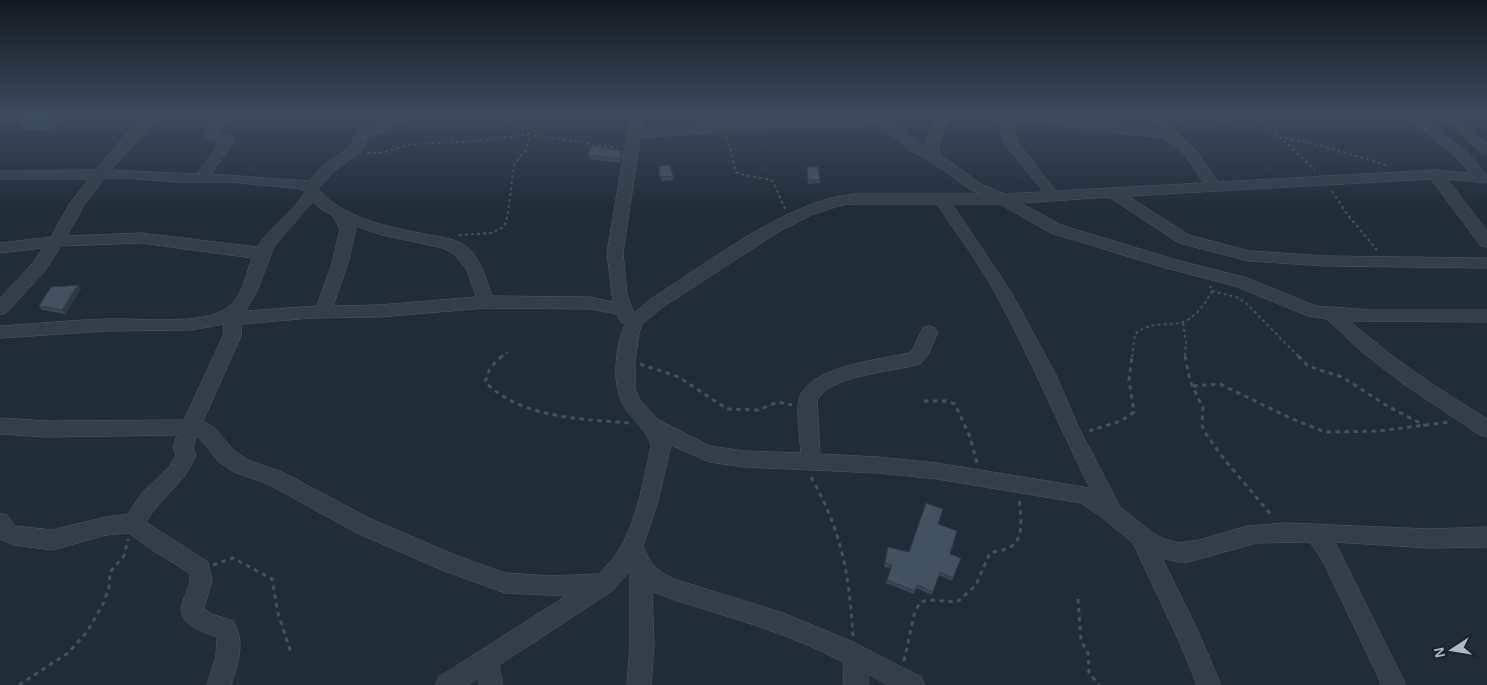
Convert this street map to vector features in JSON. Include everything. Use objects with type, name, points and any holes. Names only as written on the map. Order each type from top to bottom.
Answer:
[{"type":"street","points":[[0,309],[38,268],[56,242],[77,203],[123,146]]},
{"type":"street","points":[[201,178],[224,146]]},
{"type":"street","points":[[0,522],[8,533],[52,540],[106,526],[129,523],[181,469],[186,455],[183,448],[191,426],[232,336],[234,315],[247,295],[262,253],[278,232],[297,214],[311,190],[328,169],[359,146]]},
{"type":"street","points":[[630,334],[620,295],[615,253],[632,146]]},
{"type":"street","points":[[913,146],[934,157],[976,187],[1003,199],[1046,225],[1070,234],[1172,264],[1261,288],[1301,308],[1314,312],[1372,316],[1487,316]]},
{"type":"street","points":[[931,146],[934,157]]},
{"type":"street","points":[[1013,146],[1049,190],[1048,196]]},
{"type":"street","points":[[1182,146],[1191,154],[1214,188]]},
{"type":"street","points":[[1451,146],[1462,155],[1482,178]]},
{"type":"street","points":[[0,176],[101,174],[230,178],[302,184],[311,190],[322,204],[340,214],[382,230],[447,244],[460,250],[475,269],[486,302]]},
{"type":"street","points":[[447,685],[604,584],[624,561],[632,546],[661,446],[658,434],[632,404],[626,389],[626,360],[630,334],[635,321],[657,303],[741,247],[790,219],[840,200],[1003,199],[1435,174],[1482,178]]},
{"type":"street","points":[[1435,174],[1487,242]]},
{"type":"street","points":[[1112,192],[1184,239],[1249,256],[1316,260],[1487,263]]},
{"type":"street","points":[[942,200],[1003,292],[1047,375],[1078,444],[1113,513]]},
{"type":"street","points":[[324,312],[327,292],[342,257],[344,237],[348,229],[340,214]]},
{"type":"street","points":[[0,248],[105,238],[142,238],[232,251],[262,253]]},
{"type":"street","points":[[0,332],[105,325],[205,323],[234,315],[379,311],[486,302],[590,303],[625,310]]},
{"type":"street","points":[[1331,313],[1368,348],[1487,429]]},
{"type":"street","points":[[804,462],[810,394],[822,382],[833,377],[914,359],[919,356],[930,332]]},
{"type":"street","points":[[651,424],[691,447],[710,454],[744,459],[878,464],[978,477],[1085,495],[1098,501],[1152,545],[1179,553],[1197,550],[1233,538],[1286,532],[1457,540],[1487,537]]},
{"type":"street","points":[[0,426],[42,429],[191,426],[208,434],[226,456],[241,466],[275,478],[364,526],[450,563],[505,583],[529,586],[604,584]]},
{"type":"street","points":[[129,523],[138,531],[154,538],[200,570],[201,580],[192,605],[193,613],[196,618],[225,629],[228,632],[230,642],[219,685]]},
{"type":"street","points":[[1315,532],[1331,554],[1394,685]]},
{"type":"street","points":[[1140,537],[1154,561],[1209,685]]},
{"type":"street","points":[[632,546],[641,567],[650,578],[669,588],[783,624],[855,655],[905,681]]},
{"type":"street","points":[[639,685],[642,646],[641,567]]},
{"type":"street","points":[[855,655],[856,685]]},
{"type":"street","points":[[486,661],[492,685]]},
{"type":"path","points":[[351,152],[376,154],[403,146]]},
{"type":"path","points":[[455,235],[491,233],[504,227],[508,214],[514,165],[527,146]]},
{"type":"path","points":[[606,146],[631,150]]},
{"type":"path","points":[[728,146],[731,167],[735,173],[740,176],[759,176],[773,181],[790,219]]},
{"type":"path","points":[[1289,146],[1326,180],[1348,214],[1386,261]]},
{"type":"path","points":[[1322,146],[1416,175]]},
{"type":"path","points":[[1207,282],[1212,291],[1236,297],[1245,302],[1308,366],[1342,377],[1389,407],[1426,426]]},
{"type":"path","points":[[1078,444],[1082,436],[1088,432],[1121,421],[1134,412],[1129,380],[1135,334],[1138,330],[1156,325],[1183,323],[1199,313],[1212,291]]},
{"type":"path","points":[[1183,323],[1186,342],[1185,362],[1193,386],[1204,408],[1202,425],[1204,431],[1245,485],[1286,532]]},
{"type":"path","points":[[508,352],[490,367],[485,376],[485,382],[496,394],[506,400],[551,413],[582,418],[651,424]]},
{"type":"path","points":[[626,360],[679,377],[726,409],[758,410],[782,402],[809,410]]},
{"type":"path","points":[[1193,386],[1209,384],[1228,387],[1283,416],[1326,432],[1348,433],[1426,426],[1454,422],[1469,417]]},
{"type":"path","points":[[924,401],[946,401],[955,404],[975,451],[978,477]]},
{"type":"path","points":[[804,462],[840,534],[851,593],[855,655]]},
{"type":"path","points":[[905,681],[906,655],[914,615],[920,602],[930,600],[948,603],[957,602],[976,585],[990,553],[1012,547],[1016,543],[1021,514],[1019,492],[1023,484]]},
{"type":"path","points":[[19,685],[38,670],[67,654],[86,633],[105,597],[109,586],[110,572],[124,556],[129,523]]},
{"type":"path","points":[[200,570],[232,558],[238,559],[272,579],[278,613],[291,654]]},
{"type":"path","points":[[1078,599],[1081,641],[1088,653],[1089,673],[1099,685]]},
{"type":"building","points":[[592,146],[621,151],[620,159],[588,155]]},
{"type":"building","points":[[670,165],[673,176],[660,177],[659,166]]},
{"type":"building","points":[[807,167],[818,167],[820,180],[808,180]]},
{"type":"building","points":[[78,285],[62,310],[39,306],[51,287]]},
{"type":"building","points":[[926,503],[943,509],[938,524],[957,531],[950,554],[961,558],[953,578],[940,572],[933,592],[917,585],[915,591],[887,580],[892,565],[885,563],[888,547],[909,552]]}]
